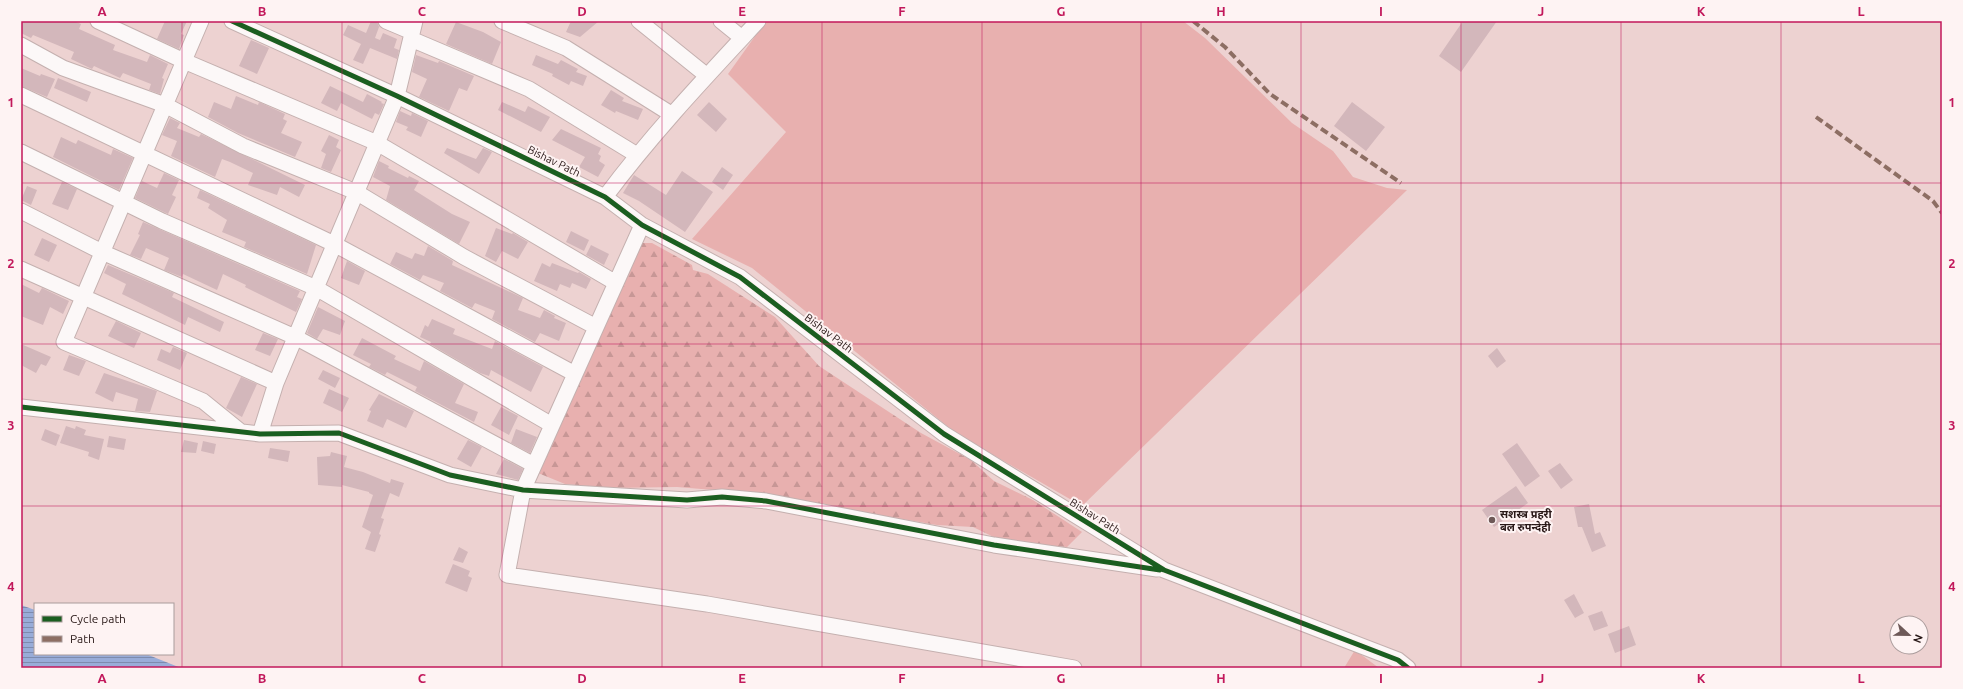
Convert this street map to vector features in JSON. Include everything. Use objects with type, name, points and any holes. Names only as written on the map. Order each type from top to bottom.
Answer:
[{"type":"street","points":[[98,21],[184,61],[377,143],[616,283]]},
{"type":"street","points":[[201,21],[64,342],[203,401],[240,431]]},
{"type":"street","name":"Bishav Path","points":[[232,21],[397,96],[606,197],[642,225],[740,277],[944,434],[1164,570],[1398,660],[1408,668]]},
{"type":"street","points":[[386,21],[413,31],[529,89],[636,155]]},
{"type":"street","points":[[502,21],[566,48],[671,114]]},
{"type":"street","points":[[640,21],[706,75]]},
{"type":"street","points":[[721,21],[742,38]]},
{"type":"street","points":[[606,197],[636,155],[671,114],[758,21]]},
{"type":"street","points":[[260,434],[276,383],[397,96],[413,31]]},
{"type":"street","points":[[21,45],[63,68],[165,105],[244,146],[356,192],[464,257],[596,327]]},
{"type":"street","points":[[21,95],[334,244],[575,374]]},
{"type":"street","points":[[21,152],[162,221],[316,288],[552,425]]},
{"type":"street","points":[[21,211],[102,252],[295,337],[534,465]]},
{"type":"street","points":[[642,225],[522,490],[507,575],[707,604],[1074,668]]},
{"type":"street","points":[[21,269],[276,383]]},
{"type":"street","points":[[21,407],[260,434],[339,433],[450,475],[522,490],[687,500],[722,497],[766,501],[994,545],[1164,570]]},
{"type":"green space","points":[[766,21],[1183,21],[1205,38],[1292,123],[1333,151],[1353,177],[1387,188],[1407,190],[1082,506],[957,434],[752,268],[692,239],[786,132],[728,74]]},
{"type":"green space","points":[[641,243],[652,243],[692,265],[693,270],[708,274],[775,317],[819,366],[921,433],[971,460],[994,481],[1033,500],[1082,532],[1067,547],[1002,541],[973,527],[937,525],[750,493],[677,487],[611,488],[565,484],[538,473]]},
{"type":"green space","points":[[1355,650],[1379,668],[1344,668]]},
{"type":"water","points":[[21,605],[34,610],[34,655],[148,655],[181,668],[21,668]]},
{"type":"building","points":[[21,21],[74,21],[81,24],[79,29],[115,45],[113,50],[147,62],[150,55],[168,64],[162,78],[164,79],[160,94],[149,90],[151,84],[123,73],[120,78],[94,66],[92,69],[71,59],[74,52],[33,35],[31,38],[21,33]]},
{"type":"building","points":[[165,21],[187,21],[181,34],[184,35],[179,49],[157,39]]},
{"type":"building","points":[[371,21],[377,21],[379,27],[375,38],[380,40],[383,33],[397,39],[394,48],[399,50],[397,59],[370,48],[363,64],[353,60],[361,44],[343,35],[348,25],[366,33]]},
{"type":"building","points":[[571,21],[599,21],[580,37],[566,32]]},
{"type":"building","points":[[1463,21],[1497,21],[1461,72],[1439,56]]},
{"type":"building","points":[[456,22],[483,32],[501,42],[492,64],[446,44]]},
{"type":"building","points":[[251,40],[269,48],[257,74],[239,66]]},
{"type":"building","points":[[416,55],[438,63],[439,61],[474,76],[467,91],[459,88],[449,111],[419,97],[427,79],[412,72]]},
{"type":"building","points":[[536,55],[558,64],[561,60],[578,69],[576,72],[587,76],[583,86],[571,81],[569,85],[552,76],[553,74],[532,65]]},
{"type":"building","points":[[21,68],[40,76],[41,74],[55,79],[47,97],[21,86]]},
{"type":"building","points":[[58,78],[91,92],[87,102],[54,88]]},
{"type":"building","points":[[330,86],[363,102],[367,94],[382,102],[381,103],[384,104],[379,115],[375,113],[372,119],[341,103],[337,111],[321,103]]},
{"type":"building","points":[[611,90],[624,98],[622,101],[643,109],[638,120],[616,111],[615,113],[601,105]]},
{"type":"building","points":[[236,96],[258,105],[259,102],[285,114],[283,119],[287,121],[281,133],[302,142],[295,157],[238,133],[208,117],[214,102],[231,109]]},
{"type":"building","points":[[502,102],[525,112],[528,106],[550,117],[541,132],[498,110]]},
{"type":"building","points":[[709,102],[727,119],[716,132],[697,115]]},
{"type":"building","points":[[1352,102],[1385,127],[1366,151],[1334,126]]},
{"type":"building","points":[[400,111],[411,116],[412,113],[428,121],[421,137],[406,130],[408,127],[396,122]]},
{"type":"building","points":[[170,118],[180,123],[177,128],[199,137],[201,134],[305,185],[299,197],[280,187],[277,195],[248,185],[253,173],[222,159],[215,177],[171,156],[177,141],[162,135]]},
{"type":"building","points":[[561,129],[601,148],[598,154],[601,156],[599,161],[605,165],[598,177],[579,167],[585,157],[552,140]]},
{"type":"building","points":[[329,135],[339,140],[336,147],[341,150],[331,172],[321,168],[326,154],[321,151]]},
{"type":"building","points":[[61,137],[76,144],[78,140],[111,155],[113,149],[133,158],[119,190],[53,157]]},
{"type":"building","points":[[447,148],[476,159],[483,148],[492,152],[479,174],[444,153]]},
{"type":"building","points":[[379,161],[389,166],[388,168],[408,178],[409,176],[419,181],[414,190],[452,214],[470,222],[459,244],[386,200],[390,186],[373,177]]},
{"type":"building","points":[[722,167],[733,175],[723,190],[712,182]]},
{"type":"building","points":[[682,171],[713,192],[685,232],[639,201],[623,193],[634,175],[666,195]]},
{"type":"building","points":[[164,173],[179,180],[172,195],[176,197],[168,214],[135,198],[142,181],[157,188]]},
{"type":"building","points":[[62,182],[77,189],[68,210],[52,204]]},
{"type":"building","points":[[27,186],[37,190],[31,205],[21,200]]},
{"type":"building","points":[[200,190],[316,245],[307,274],[244,247],[246,242],[222,232],[227,220],[208,208],[210,204],[197,198]]},
{"type":"building","points":[[143,222],[300,291],[297,297],[302,299],[296,312],[245,287],[246,285],[223,274],[217,290],[183,274],[182,277],[164,270],[169,258],[146,248],[141,259],[130,255],[140,235],[138,234]]},
{"type":"building","points":[[496,228],[512,234],[513,233],[528,242],[518,259],[502,251],[496,262],[485,256]]},
{"type":"building","points":[[571,231],[589,240],[584,251],[566,242]]},
{"type":"building","points":[[42,238],[57,245],[49,262],[34,255]]},
{"type":"building","points":[[591,245],[609,254],[604,265],[586,255]]},
{"type":"building","points":[[428,246],[453,261],[452,265],[523,298],[518,310],[540,318],[544,310],[555,316],[554,318],[566,323],[559,341],[540,333],[535,342],[492,319],[495,311],[475,303],[472,308],[440,291],[444,283],[423,275],[420,280],[390,264],[396,252],[412,259],[415,253],[424,256]]},
{"type":"building","points":[[347,261],[365,271],[359,285],[341,278]]},
{"type":"building","points":[[542,263],[550,267],[552,263],[578,273],[579,272],[591,279],[586,289],[572,283],[570,288],[560,284],[557,291],[534,281]]},
{"type":"building","points":[[108,265],[174,293],[172,297],[224,322],[220,332],[188,317],[185,325],[122,294],[126,284],[104,273]]},
{"type":"building","points":[[21,284],[39,293],[42,288],[69,301],[63,314],[50,307],[43,325],[21,316]]},
{"type":"building","points":[[318,307],[345,321],[340,335],[323,329],[317,339],[307,333]]},
{"type":"building","points":[[432,319],[455,329],[453,334],[492,349],[495,341],[543,367],[531,392],[491,370],[489,376],[480,373],[430,344],[431,342],[420,337],[425,325],[428,327]]},
{"type":"building","points":[[116,321],[141,333],[134,348],[108,336]]},
{"type":"building","points":[[263,333],[278,339],[270,356],[255,350]]},
{"type":"building","points":[[362,338],[396,356],[394,359],[420,371],[424,361],[464,384],[455,403],[478,412],[474,422],[415,391],[417,387],[387,372],[385,375],[369,367],[371,364],[353,355]]},
{"type":"building","points":[[21,344],[51,357],[46,366],[41,364],[36,373],[21,365]]},
{"type":"building","points":[[173,347],[187,353],[180,370],[157,360],[161,349],[170,353]]},
{"type":"building","points":[[1497,348],[1506,361],[1497,368],[1488,356]]},
{"type":"building","points":[[69,355],[86,361],[79,376],[63,370]]},
{"type":"building","points":[[323,370],[340,378],[335,388],[318,379]]},
{"type":"building","points":[[104,373],[157,391],[150,412],[135,411],[138,399],[116,392],[113,402],[95,393]]},
{"type":"building","points":[[241,377],[257,384],[242,417],[226,408]]},
{"type":"building","points":[[329,389],[349,398],[342,412],[323,403]]},
{"type":"building","points":[[379,394],[414,411],[406,428],[387,419],[383,428],[367,421],[371,411],[369,410]]},
{"type":"building","points":[[501,407],[518,416],[509,435],[491,425]]},
{"type":"building","points":[[66,426],[75,429],[76,426],[86,430],[84,435],[104,439],[99,460],[88,456],[89,452],[60,443]]},
{"type":"building","points":[[45,429],[60,435],[56,446],[41,440]]},
{"type":"building","points":[[516,429],[537,437],[530,453],[511,443]]},
{"type":"building","points":[[109,436],[126,439],[124,450],[107,447]]},
{"type":"building","points":[[184,440],[198,443],[196,453],[181,452]]},
{"type":"building","points":[[468,440],[482,447],[471,467],[457,459]]},
{"type":"building","points":[[203,441],[216,444],[214,454],[201,451]]},
{"type":"building","points":[[1517,443],[1540,476],[1525,487],[1502,454]]},
{"type":"building","points":[[270,448],[290,451],[288,462],[268,458]]},
{"type":"building","points":[[331,452],[347,456],[344,467],[363,472],[390,483],[391,479],[404,483],[399,497],[390,493],[381,518],[384,519],[379,534],[381,535],[375,552],[365,549],[371,532],[362,527],[373,495],[369,492],[342,485],[342,487],[318,485],[317,457],[330,456]]},
{"type":"building","points":[[504,459],[523,469],[518,480],[496,474]]},
{"type":"building","points":[[1560,463],[1573,480],[1561,489],[1548,471]]},
{"type":"building","points":[[1516,486],[1528,503],[1494,527],[1482,510]]},
{"type":"building","points":[[1589,504],[1595,534],[1600,532],[1606,546],[1592,552],[1582,527],[1578,527],[1574,507]]},
{"type":"building","points":[[459,547],[468,552],[463,563],[453,560]]},
{"type":"building","points":[[453,564],[470,571],[468,576],[472,578],[467,592],[445,583]]},
{"type":"building","points":[[1574,594],[1584,613],[1575,618],[1564,600]]},
{"type":"building","points":[[1602,611],[1608,626],[1594,631],[1588,616]]},
{"type":"building","points":[[1629,626],[1636,645],[1615,653],[1608,634]]},
{"type":"marked path","points":[[1193,21],[1225,47],[1270,94],[1401,183]]},
{"type":"marked path","points":[[1816,117],[1933,201],[1942,213]]},
{"type":"cycle path","points":[[232,21],[397,96],[605,197],[642,225],[740,277],[944,434],[1164,570],[1398,660],[1408,668]]},
{"type":"cycle path","points":[[21,407],[260,434],[339,433],[450,475],[523,490],[687,500],[722,497],[766,501],[994,545],[1160,570]]},
{"type":"place","name":"सशस्त्र प्रहरी बल रुपन्देही","points":[[1492,520]]}]
